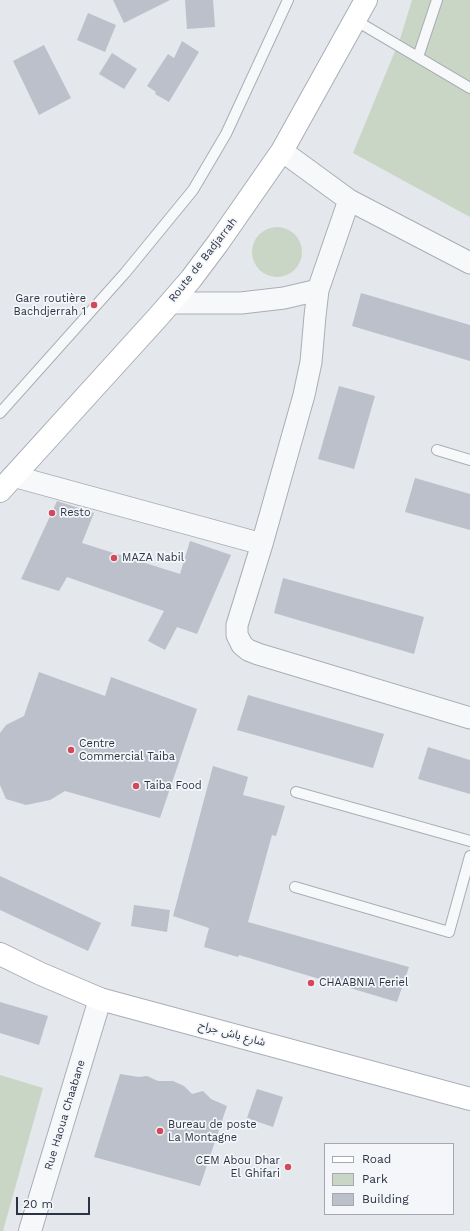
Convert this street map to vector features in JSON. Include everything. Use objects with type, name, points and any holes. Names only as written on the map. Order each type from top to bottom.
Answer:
[{"type":"main road","name":"Route de Badjarrah","points":[[7,484],[170,303],[191,279],[218,243],[282,151],[366,0]]},
{"type":"main road","name":"شارع باش جراح","points":[[0,954],[41,974],[100,999],[470,1099]]},
{"type":"street","points":[[282,151],[350,200],[470,264]]},
{"type":"street","points":[[350,200],[318,290],[314,316],[311,362],[304,395],[262,544],[237,625],[237,635],[242,644],[248,650],[315,672],[470,718]]},
{"type":"street","points":[[170,303],[241,303],[284,298],[318,290]]},
{"type":"street","points":[[7,484],[262,544]]},
{"type":"street","name":"Rue Haoua Chaabane","points":[[30,1231],[100,999]]},
{"type":"lane","points":[[0,414],[125,273],[193,190],[226,134],[288,0]]},
{"type":"lane","points":[[418,57],[438,0]]},
{"type":"lane","points":[[355,20],[470,88]]},
{"type":"lane","points":[[437,450],[470,460]]},
{"type":"lane","points":[[296,792],[470,841]]},
{"type":"lane","points":[[295,887],[449,932],[470,856]]},
{"type":"green space","points":[[412,0],[470,0],[470,217],[353,153],[400,39]]},
{"type":"green space","points":[[277,227],[286,229],[297,238],[302,252],[300,261],[291,272],[277,277],[268,275],[257,266],[252,252],[254,243],[263,232]]},
{"type":"green space","points":[[0,1075],[43,1088],[3,1231],[0,1231]]},
{"type":"building","points":[[113,0],[170,0],[124,23]]},
{"type":"building","points":[[185,0],[213,0],[215,27],[187,29]]},
{"type":"building","points":[[88,13],[116,25],[105,52],[77,40]]},
{"type":"building","points":[[182,41],[199,52],[169,102],[155,94],[156,92],[147,86],[168,54],[174,58]]},
{"type":"building","points":[[44,45],[71,98],[39,115],[13,61]]},
{"type":"building","points":[[112,53],[137,69],[124,89],[99,74]]},
{"type":"building","points":[[361,293],[470,325],[470,361],[352,326]]},
{"type":"building","points":[[339,386],[375,396],[354,469],[318,459]]},
{"type":"building","points":[[415,478],[470,494],[470,530],[405,512]]},
{"type":"building","points":[[57,501],[94,513],[82,543],[180,574],[190,541],[231,555],[197,634],[177,627],[165,650],[148,641],[164,611],[67,577],[59,591],[21,579]]},
{"type":"building","points":[[283,578],[424,617],[414,654],[274,613]]},
{"type":"building","points":[[39,672],[105,696],[111,677],[197,709],[160,818],[65,791],[50,800],[26,805],[6,799],[0,785],[0,733],[6,725],[24,716]]},
{"type":"building","points":[[248,695],[384,734],[373,768],[237,730]]},
{"type":"building","points":[[428,747],[470,760],[470,794],[418,779]]},
{"type":"building","points":[[213,766],[248,777],[243,795],[285,806],[276,836],[272,835],[248,922],[409,967],[397,1002],[239,955],[238,957],[204,947],[209,928],[173,916]]},
{"type":"building","points":[[0,876],[101,923],[88,951],[0,910]]},
{"type":"building","points":[[134,905],[170,910],[167,932],[131,926]]},
{"type":"building","points":[[0,1002],[48,1016],[39,1045],[0,1033]]},
{"type":"building","name":"Bureau de poste La Montagne","points":[[120,1074],[139,1077],[147,1076],[158,1081],[173,1081],[184,1086],[192,1094],[203,1091],[211,1099],[227,1106],[200,1186],[94,1157]]},
{"type":"building","points":[[257,1089],[283,1097],[273,1127],[247,1118]]},
{"type":"place","name":"Gare routière Bachdjerrah 1","points":[[94,305]]},
{"type":"place","name":"Resto","points":[[52,513]]},
{"type":"place","name":"MAZA Nabil","points":[[114,558]]},
{"type":"place","name":"Centre Commercial Taiba","points":[[71,750]]},
{"type":"place","name":"Taiba Food","points":[[136,786]]},
{"type":"place","name":"CHAABNIA Feriel","points":[[311,983]]},
{"type":"place","name":"Bureau de poste La Montagne","points":[[160,1131]]},
{"type":"place","name":"CEM Abou Dhar El Ghifari","points":[[288,1167]]}]
